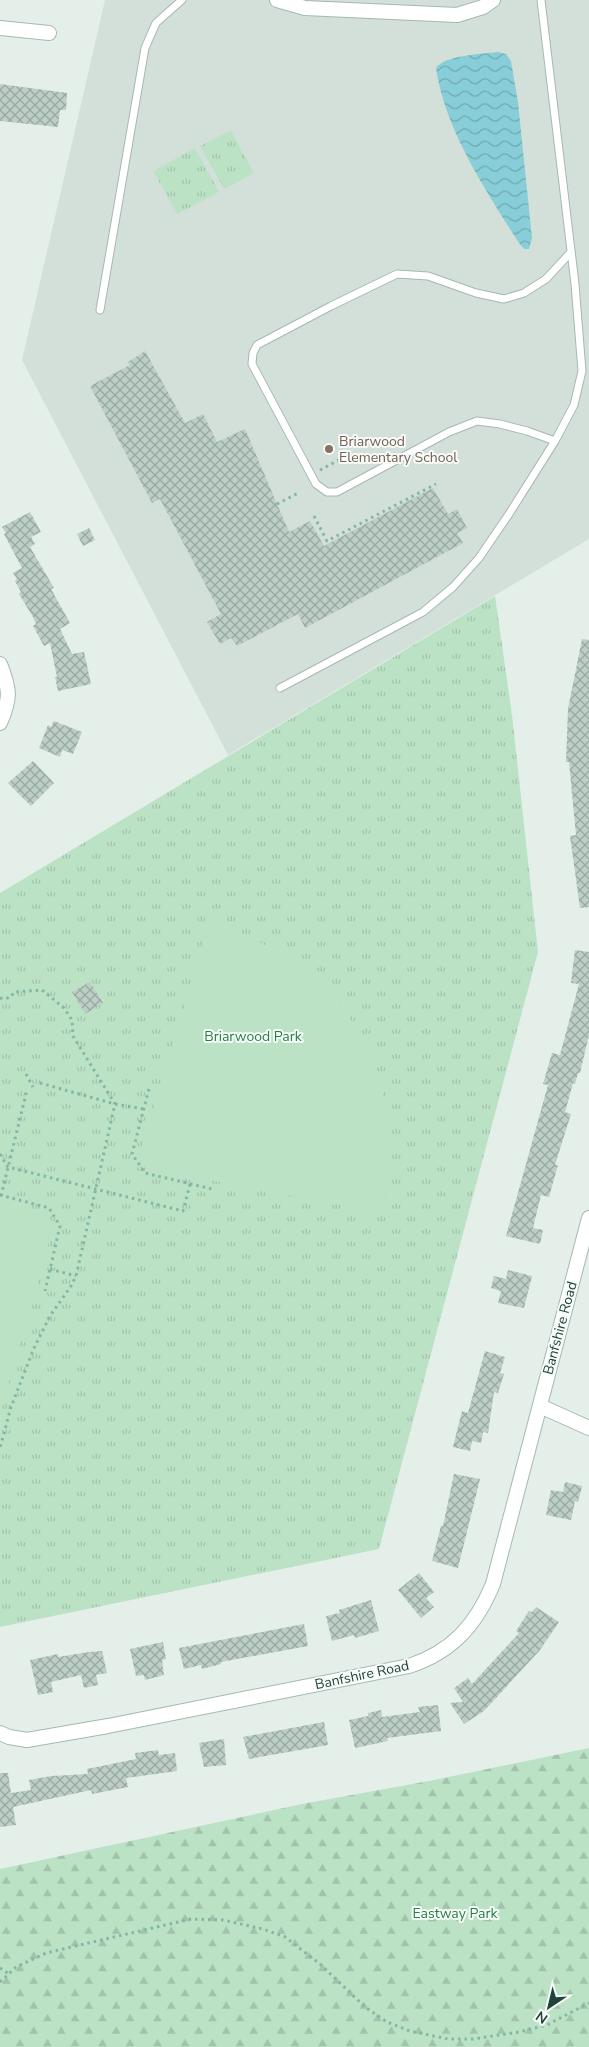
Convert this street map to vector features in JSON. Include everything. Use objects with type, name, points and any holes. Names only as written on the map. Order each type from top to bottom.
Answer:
[{"type":"street","points":[[278,0],[305,8],[456,15],[483,7],[492,0]]},
{"type":"street","points":[[0,28],[49,33]]},
{"type":"street","points":[[0,664],[8,683],[9,693],[0,723]]},
{"type":"street","name":"Banfshire Road","points":[[0,1733],[9,1737],[27,1740],[108,1726],[409,1666],[424,1662],[445,1649],[462,1635],[483,1608],[493,1584],[589,1218]]},
{"type":"street","points":[[540,1406],[589,1428]]},
{"type":"lane","points":[[100,310],[145,48],[156,23],[182,0]]},
{"type":"lane","points":[[280,688],[423,612],[453,587],[479,558],[555,441],[574,405],[582,370],[541,0]]},
{"type":"lane","points":[[555,441],[500,424],[477,421],[449,432],[338,492],[327,492],[316,484],[252,364],[253,353],[257,345],[397,274],[428,276],[476,293],[504,299],[524,292],[546,279],[570,252]]},
{"type":"path","points":[[311,475],[354,452]]},
{"type":"path","points":[[314,516],[327,541],[436,484]]},
{"type":"path","points":[[277,504],[300,492]]},
{"type":"path","points":[[0,998],[10,997],[14,992],[42,990],[64,1008],[72,1020],[73,1036],[115,1104],[76,1276],[50,1316],[34,1348],[11,1408],[0,1448]]},
{"type":"path","points":[[26,1074],[33,1087]]},
{"type":"path","points":[[40,1083],[115,1104],[144,1109]]},
{"type":"path","points":[[149,1089],[132,1154],[145,1173],[212,1189]]},
{"type":"path","points":[[27,1090],[1,1195],[49,1208],[60,1226],[44,1292]]},
{"type":"path","points":[[0,1154],[8,1167],[183,1211],[190,1184]]},
{"type":"path","points":[[50,1269],[76,1276]]},
{"type":"path","points":[[0,1982],[16,1967],[46,1953],[191,1919],[223,1920],[263,1929],[285,1937],[320,1964],[365,2007],[387,2022],[410,2031],[448,2038],[473,2039],[520,2032],[548,2025],[589,2003]]},
{"type":"path","points":[[0,1968],[9,1974]]},
{"type":"shaded area","name":"Briarwood Elementary School","points":[[105,0],[589,0],[589,539],[228,755],[22,360]]},
{"type":"green space","points":[[231,130],[254,173],[224,189],[200,146]]},
{"type":"green space","points":[[195,148],[219,192],[177,214],[153,171]]},
{"type":"green space","name":"Briarwood Park","points":[[495,596],[512,715],[538,952],[379,1549],[0,1627],[0,893]]},
{"type":"green space","points":[[209,926],[265,945],[298,964],[312,975],[338,1003],[360,1034],[378,1073],[391,1146],[389,1171],[381,1213],[152,1169],[141,1150]]},
{"type":"green space","points":[[0,1202],[45,1211],[54,1225],[0,1414]]},
{"type":"green space","name":"Eastway Park","points":[[589,1748],[589,2047],[0,2047],[0,1869],[302,1804],[429,1781]]},
{"type":"water","points":[[498,52],[506,54],[511,61],[518,102],[532,238],[529,249],[524,249],[519,243],[469,159],[448,114],[436,68],[447,60]]},
{"type":"building","points":[[0,84],[67,93],[66,110],[60,110],[58,127],[0,121]]},
{"type":"building","points":[[145,351],[185,423],[203,414],[217,442],[245,429],[289,532],[310,521],[324,546],[433,488],[448,514],[457,509],[467,528],[457,533],[463,543],[305,628],[298,614],[237,646],[231,638],[220,644],[207,622],[221,614],[160,499],[152,503],[90,386],[130,365],[128,362]]},
{"type":"building","points":[[30,512],[41,532],[31,537],[35,544],[30,547],[54,588],[51,589],[70,623],[60,629],[72,654],[84,652],[91,684],[58,691],[50,643],[44,646],[33,626],[36,624],[33,617],[19,594],[21,592],[13,573],[22,568],[2,527]]},
{"type":"building","points":[[89,528],[95,540],[83,546],[77,534]]},
{"type":"building","points":[[582,639],[589,640],[589,907],[580,908],[570,836],[576,835],[569,762],[566,762],[568,709]]},
{"type":"building","points":[[54,721],[82,732],[73,754],[62,750],[60,757],[39,748],[48,725],[51,727]]},
{"type":"building","points":[[33,761],[54,783],[31,806],[8,783]]},
{"type":"building","points":[[575,950],[589,952],[589,1035],[580,1073],[578,1073],[575,1084],[573,1083],[565,1112],[571,1114],[555,1165],[558,1165],[549,1197],[541,1195],[533,1228],[543,1230],[540,1244],[506,1236],[548,1085],[543,1084],[552,1053],[560,1055],[579,984],[571,983]]},
{"type":"building","points":[[90,982],[103,1003],[85,1014],[72,992]]},
{"type":"building","points":[[508,1270],[532,1276],[524,1308],[498,1303],[501,1291],[491,1288],[494,1276],[506,1279]]},
{"type":"building","points":[[485,1351],[505,1357],[500,1373],[504,1374],[498,1393],[494,1392],[488,1433],[483,1432],[481,1443],[472,1441],[470,1451],[453,1447],[462,1411],[468,1413]]},
{"type":"building","points":[[454,1474],[480,1479],[458,1568],[432,1561],[441,1526],[443,1526]]},
{"type":"building","points":[[565,1482],[582,1486],[578,1502],[575,1501],[571,1520],[546,1515],[551,1490],[563,1492]]},
{"type":"building","points":[[419,1573],[434,1592],[426,1598],[434,1607],[421,1618],[398,1590]]},
{"type":"building","points":[[371,1600],[379,1631],[355,1638],[354,1635],[332,1641],[326,1616],[340,1613],[339,1610]]},
{"type":"building","points":[[536,1607],[559,1622],[540,1650],[484,1711],[464,1724],[450,1703],[463,1702],[454,1688],[468,1678],[472,1684],[519,1633],[516,1631],[529,1611],[532,1612]]},
{"type":"building","points":[[304,1624],[308,1646],[221,1662],[221,1664],[202,1669],[201,1665],[184,1669],[179,1648]]},
{"type":"building","points":[[163,1642],[166,1659],[162,1660],[164,1675],[145,1680],[144,1675],[136,1676],[130,1649]]},
{"type":"building","points":[[102,1651],[107,1673],[96,1675],[98,1685],[84,1688],[81,1675],[51,1682],[53,1692],[38,1695],[30,1660],[58,1654],[58,1657]]},
{"type":"building","points":[[438,1705],[441,1731],[387,1738],[388,1741],[355,1748],[349,1720],[368,1716],[368,1713],[381,1710],[382,1717],[420,1712],[418,1707]]},
{"type":"building","points":[[324,1722],[328,1745],[249,1759],[243,1737]]},
{"type":"building","points":[[224,1739],[226,1765],[204,1767],[199,1743]]},
{"type":"building","points":[[158,1750],[159,1755],[175,1753],[177,1771],[126,1778],[128,1787],[92,1794],[91,1790],[13,1807],[16,1825],[0,1827],[0,1773],[8,1773],[11,1793],[31,1790],[29,1780],[51,1776],[88,1774],[87,1769],[136,1759],[135,1753]]},
{"type":"place","name":"Briarwood Elementary School","points":[[329,449]]}]
